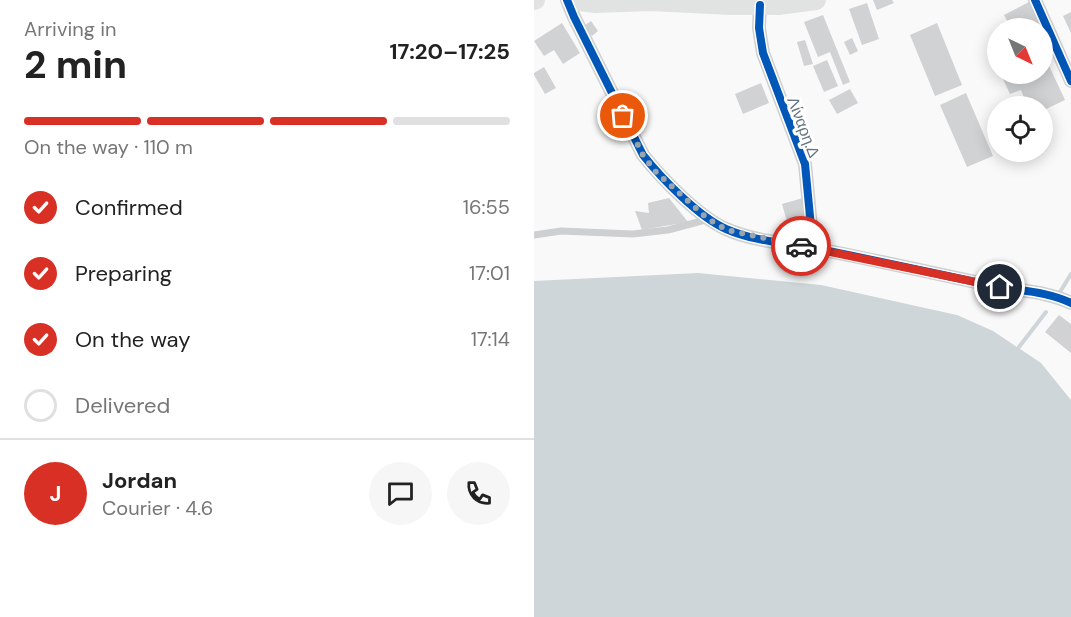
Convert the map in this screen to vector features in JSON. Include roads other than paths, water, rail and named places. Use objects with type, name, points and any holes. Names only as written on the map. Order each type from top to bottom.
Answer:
[{"type":"main road","points":[[569,0],[605,3],[649,1],[760,5],[795,4],[816,0]]},
{"type":"street","points":[[569,0],[573,17],[643,155],[655,171],[708,219],[727,230],[752,237],[1000,287],[1042,293],[1071,303]]},
{"type":"street","points":[[1035,0],[1071,81]]},
{"type":"street","name":"Λίναρη.Δ","points":[[760,5],[759,28],[763,53],[805,164],[813,248]]},
{"type":"lane","points":[[534,235],[561,231],[633,234],[668,230],[708,219]]},
{"type":"waterway","points":[[1060,292],[1071,274]]},
{"type":"waterway","points":[[1019,347],[1046,312]]}]
